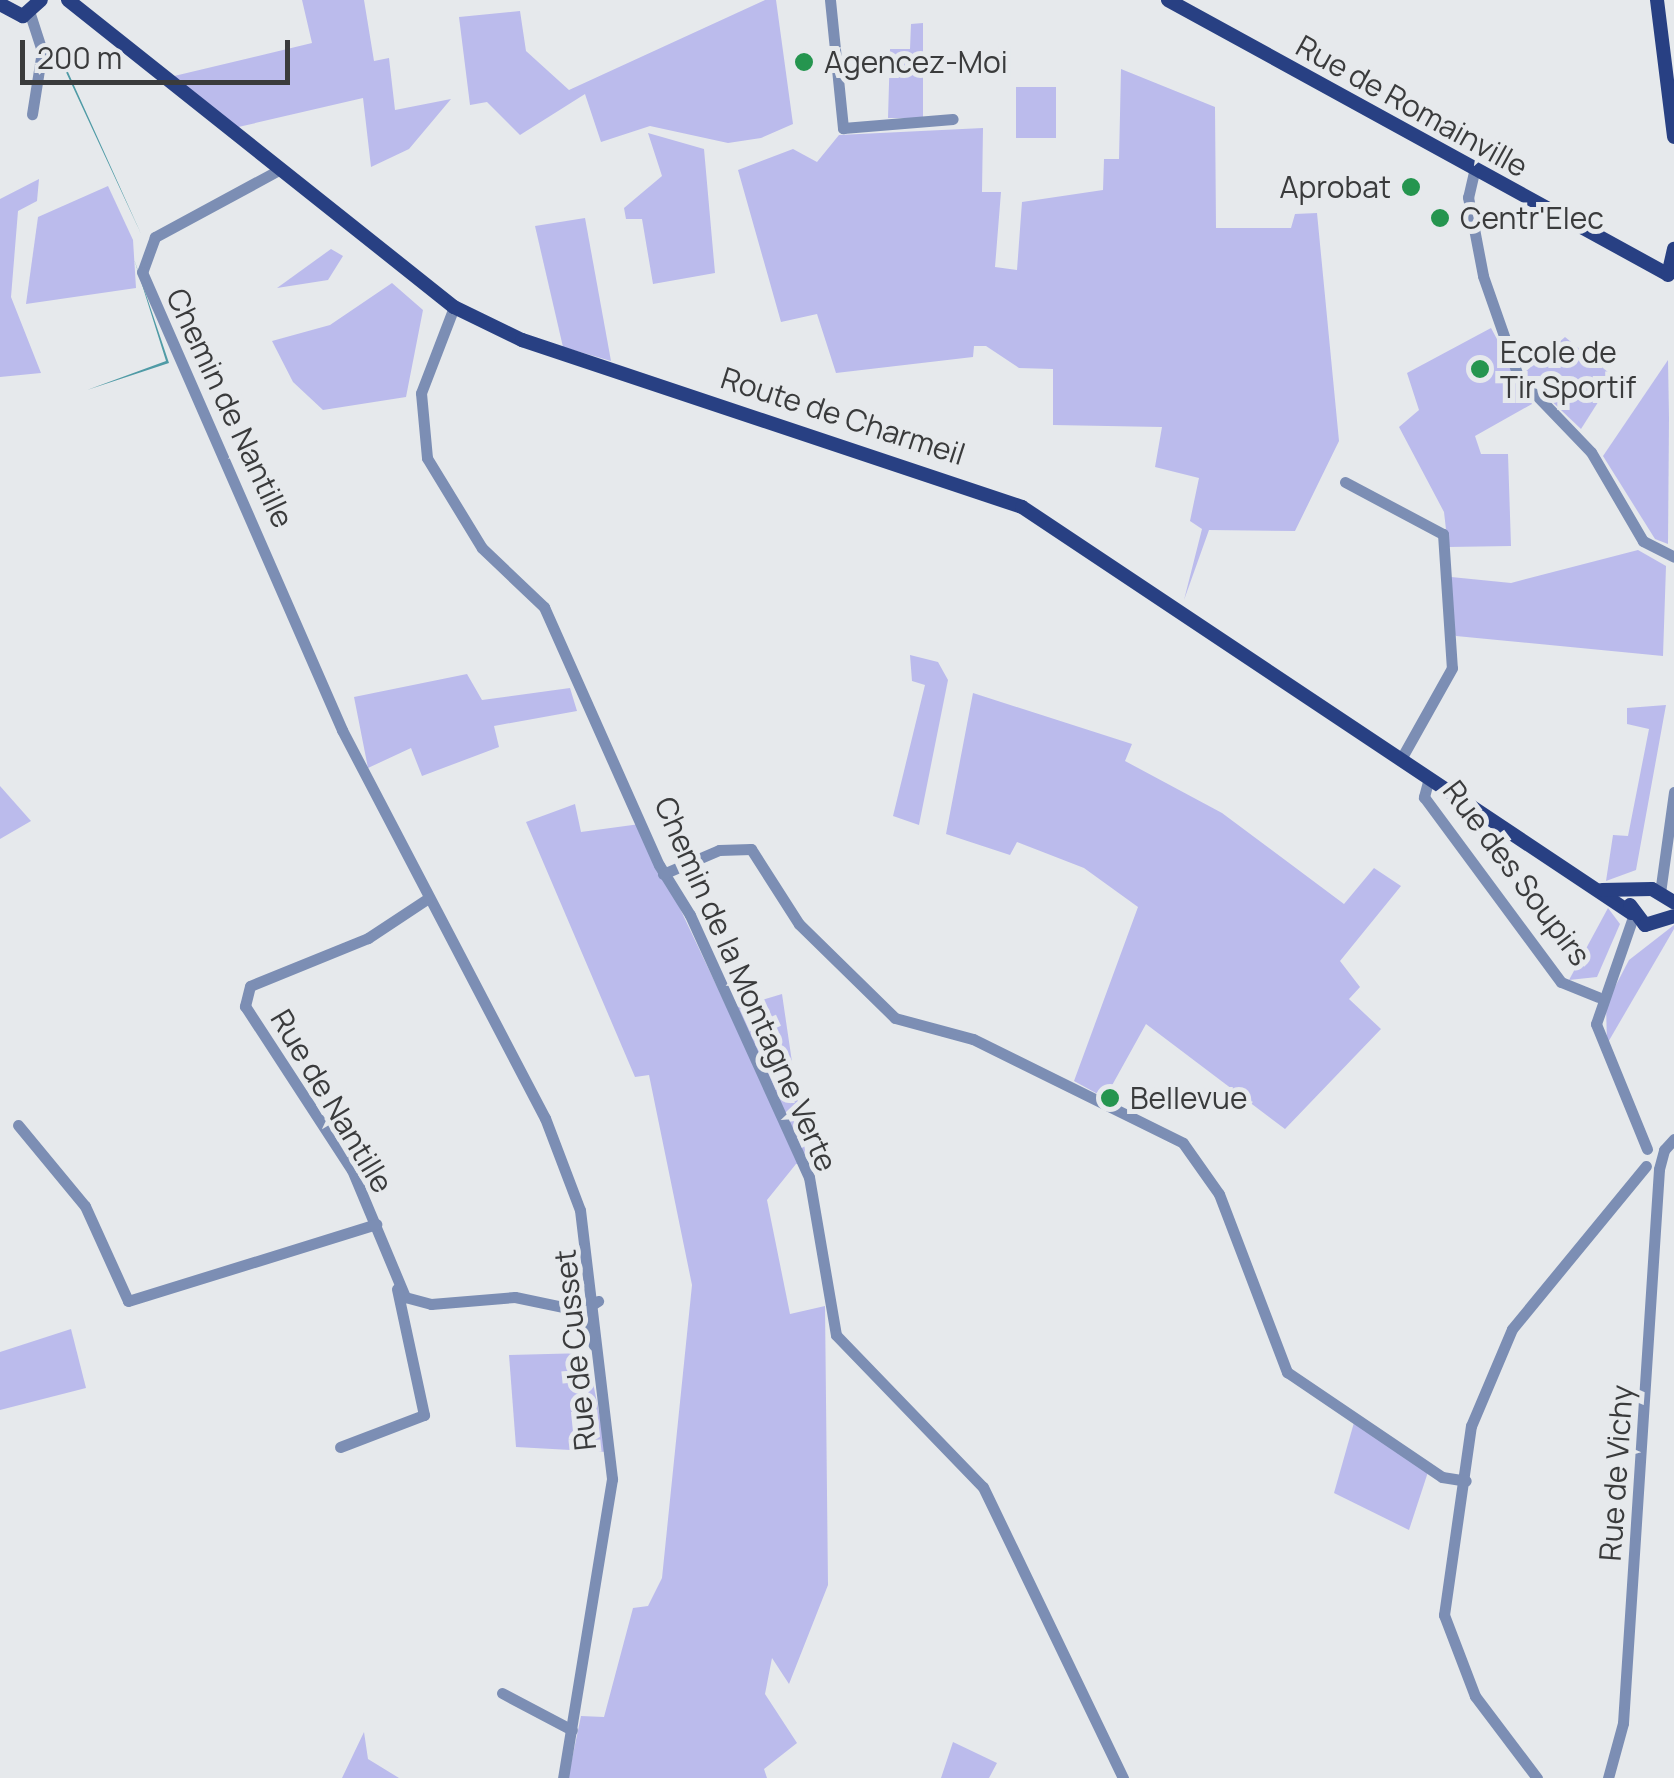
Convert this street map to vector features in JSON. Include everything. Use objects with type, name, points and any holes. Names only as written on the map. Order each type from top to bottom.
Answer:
[{"type":"main road","name":"Rue de Romainville","points":[[1168,0],[1672,278]]},
{"type":"main road","points":[[1657,0],[1674,137]]},
{"type":"main road","name":"Route de Charmeil","points":[[35,7],[74,4],[277,170],[454,307],[522,340],[1022,507],[1632,915],[1662,920]]},
{"type":"main road","points":[[0,5],[35,7]]},
{"type":"main road","points":[[0,23],[35,7]]},
{"type":"main road","name":"Rue de Romainville","points":[[1632,256],[1672,251]]},
{"type":"main road","points":[[1672,251],[1672,278]]},
{"type":"main road","name":"Route de Charmeil","points":[[1592,887],[1666,897]]},
{"type":"main road","points":[[1632,915],[1639,892]]},
{"type":"main road","points":[[1662,920],[1666,897]]},
{"type":"street","points":[[830,0],[843,128],[953,119]]},
{"type":"street","points":[[32,114],[42,52],[35,7]]},
{"type":"street","name":"Chemin de Nantille","points":[[277,170],[154,237],[140,262],[174,360],[289,593],[342,730]]},
{"type":"street","points":[[1474,172],[1467,191],[1484,276],[1518,376],[1585,444],[1643,541],[1674,557]]},
{"type":"street","name":"Chemin de la Montagne Verte","points":[[454,307],[421,393],[420,440],[482,548],[544,607],[664,874],[808,1177],[836,1336],[983,1488],[1124,1778]]},
{"type":"street","points":[[1346,482],[1443,534],[1456,652],[1401,759]]},
{"type":"street","name":"Rue de Cusset","points":[[342,730],[556,1142],[598,1302],[598,1346],[612,1480],[563,1778]]},
{"type":"street","name":"Rue des Soupirs","points":[[1429,778],[1424,798],[1561,982],[1598,998],[1599,1042],[1647,1149]]},
{"type":"street","points":[[1639,892],[1659,861],[1674,792]]},
{"type":"street","points":[[664,874],[719,850],[751,848],[799,924],[895,1018],[973,1038],[1183,1143],[1219,1194],[1287,1372],[1442,1477],[1466,1481]]},
{"type":"street","points":[[1659,861],[1666,897]]},
{"type":"street","name":"Rue de Nantille","points":[[340,1446],[424,1415],[404,1320],[376,1224],[243,1000],[250,986],[368,938],[428,898]]},
{"type":"street","points":[[1598,998],[1624,949],[1632,915]]},
{"type":"street","points":[[1624,949],[1662,920]]},
{"type":"street","points":[[18,1125],[85,1206],[128,1301],[376,1224]]},
{"type":"street","points":[[1537,1778],[1475,1696],[1444,1615],[1488,1372],[1551,1274],[1652,1168],[1674,1138]]},
{"type":"street","points":[[1652,1168],[1647,1149],[1664,1150]]},
{"type":"street","name":"Rue de Vichy","points":[[1608,1778],[1623,1723],[1661,1201],[1652,1168]]},
{"type":"street","points":[[1661,1201],[1674,1206]]},
{"type":"street","points":[[397,1289],[414,1303],[515,1296],[582,1312],[598,1302]]},
{"type":"street","points":[[404,1320],[414,1303]]},
{"type":"street","points":[[582,1312],[598,1346]]},
{"type":"street","points":[[502,1693],[572,1730]]},
{"type":"shaded area","points":[[302,0],[364,0],[374,61],[389,58],[395,110],[451,99],[409,149],[371,167],[363,98],[234,128],[170,77],[312,43]]},
{"type":"shaded area","points":[[765,0],[776,0],[793,124],[761,138],[728,143],[650,126],[601,142],[585,94],[520,135],[487,102],[470,105],[459,17],[520,11],[526,51],[569,90]]},
{"type":"shaded area","points":[[923,23],[923,118],[888,118],[890,49],[910,49],[911,24]]},
{"type":"shaded area","points":[[46,63],[66,69],[68,72],[142,236],[65,70]]},
{"type":"shaded area","points":[[1121,69],[1215,107],[1216,228],[1291,228],[1295,214],[1317,213],[1339,441],[1295,531],[1209,530],[1184,600],[1202,529],[1190,521],[1199,478],[1155,467],[1162,427],[1053,425],[1053,369],[1019,368],[986,346],[974,346],[973,357],[836,373],[817,314],[781,322],[738,170],[793,149],[817,162],[839,135],[983,128],[982,192],[1001,192],[995,267],[1017,270],[1022,202],[1103,190],[1104,159],[1119,159]]},
{"type":"shaded area","points":[[1016,87],[1056,87],[1056,138],[1016,138]]},
{"type":"shaded area","points":[[648,133],[704,149],[715,273],[653,284],[642,219],[626,219],[624,208],[662,176]]},
{"type":"shaded area","points":[[39,179],[37,201],[18,211],[11,297],[41,373],[0,377],[0,199]]},
{"type":"shaded area","points":[[108,186],[133,240],[136,288],[26,304],[38,217]]},
{"type":"shaded area","points":[[585,218],[611,361],[563,347],[535,226]]},
{"type":"shaded area","points":[[331,249],[343,256],[328,280],[277,288]]},
{"type":"shaded area","points":[[134,259],[169,363],[87,390],[166,361]]},
{"type":"shaded area","points":[[392,283],[423,310],[406,397],[323,410],[293,382],[272,341],[330,325]]},
{"type":"shaded area","points":[[1491,328],[1532,404],[1475,436],[1481,454],[1508,454],[1511,546],[1448,547],[1444,512],[1399,427],[1419,410],[1407,373]]},
{"type":"shaded area","points":[[1565,337],[1614,377],[1581,429],[1523,374]]},
{"type":"shaded area","points":[[1668,360],[1668,544],[1655,539],[1603,456]]},
{"type":"shaded area","points":[[1638,550],[1666,566],[1663,656],[1456,636],[1450,627],[1451,577],[1511,583]]},
{"type":"shaded area","points":[[910,655],[938,662],[948,680],[919,825],[893,816],[925,685],[912,681]]},
{"type":"shaded area","points":[[467,674],[482,700],[570,688],[577,711],[494,726],[499,747],[422,776],[411,748],[368,768],[354,697]]},
{"type":"shaded area","points":[[973,693],[1132,744],[1125,761],[1222,813],[1344,904],[1374,868],[1401,886],[1340,961],[1360,987],[1349,999],[1381,1029],[1285,1129],[1146,1024],[1105,1098],[1074,1081],[1138,907],[1084,868],[1017,842],[1010,855],[946,834]]},
{"type":"shaded area","points":[[1666,705],[1636,870],[1606,881],[1613,835],[1628,836],[1649,729],[1627,724],[1627,708]]},
{"type":"shaded area","points":[[0,786],[31,821],[0,839]]},
{"type":"shaded area","points":[[575,804],[581,832],[640,824],[728,1010],[782,994],[807,1164],[796,1164],[767,1200],[790,1314],[825,1306],[828,1585],[789,1684],[772,1658],[765,1694],[797,1743],[764,1769],[767,1778],[568,1778],[581,1716],[604,1717],[633,1608],[648,1606],[662,1578],[692,1285],[649,1075],[635,1077],[526,822]]},
{"type":"shaded area","points":[[1608,908],[1620,924],[1597,977],[1569,980]]},
{"type":"shaded area","points":[[1674,925],[1607,1044],[1606,1004],[1629,960]]},
{"type":"shaded area","points":[[71,1329],[86,1388],[0,1410],[0,1352]]},
{"type":"shaded area","points":[[587,1353],[607,1452],[516,1447],[509,1355]]},
{"type":"shaded area","points":[[1355,1419],[1428,1472],[1409,1530],[1334,1493]]},
{"type":"shaded area","points":[[364,1732],[368,1759],[399,1778],[342,1778]]},
{"type":"shaded area","points":[[953,1742],[997,1763],[989,1778],[941,1778]]},
{"type":"place","name":"Agencez-Moi","points":[[804,62]]},
{"type":"place","name":"Aprobat","points":[[1411,187]]},
{"type":"place","name":"Centr'Elec","points":[[1440,218]]},
{"type":"place","name":"Ecole de Tir Sportif","points":[[1480,369]]},
{"type":"place","name":"Bellevue","points":[[1110,1098]]}]
